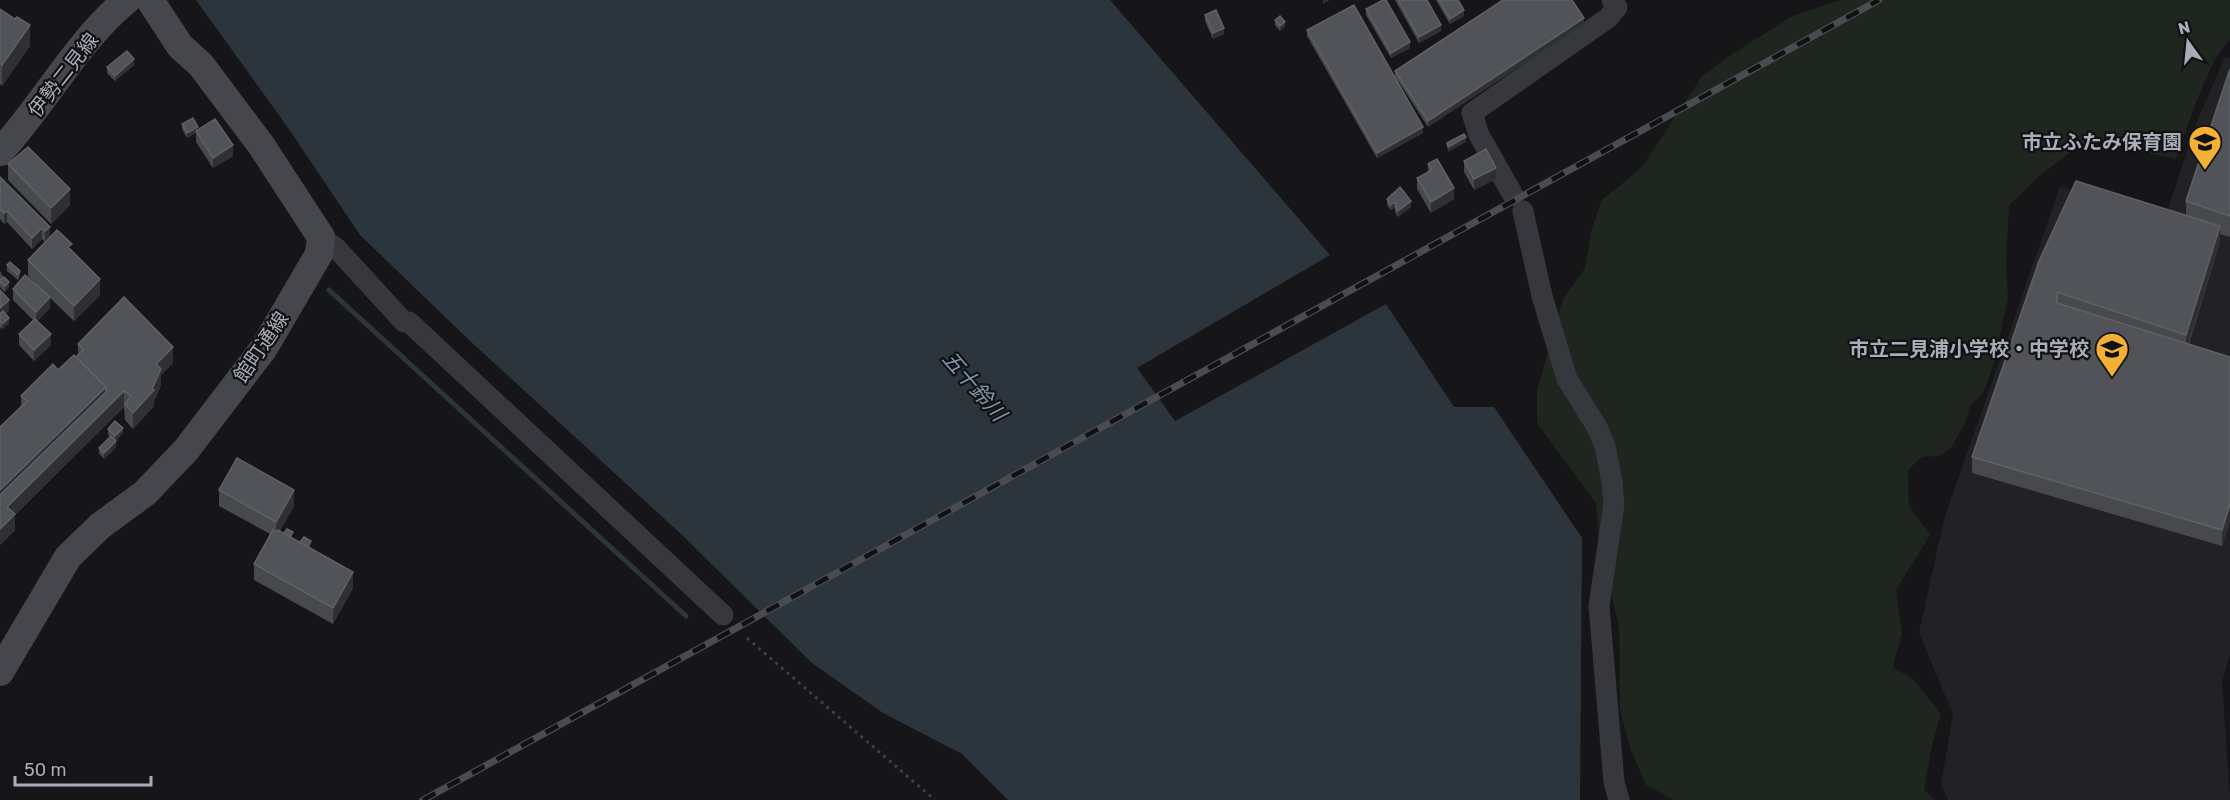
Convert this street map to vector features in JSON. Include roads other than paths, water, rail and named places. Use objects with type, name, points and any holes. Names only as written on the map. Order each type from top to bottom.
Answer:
[{"type":"main road","name":"伊勢二見線","points":[[0,152],[21,129],[87,42],[114,11],[127,0]]},
{"type":"main road","points":[[150,0],[180,46],[201,65],[261,145],[321,237]]},
{"type":"main road","name":"館町通線","points":[[0,672],[68,557],[100,526],[145,493],[186,450],[264,348],[319,254],[321,237]]},
{"type":"street","points":[[1612,0],[1617,7],[1608,18],[1472,113],[1479,135],[1518,203],[1567,380],[1597,427],[1605,446],[1614,504],[1599,606],[1614,782],[1619,800]]},
{"type":"street","points":[[321,237],[337,249],[404,322],[409,322],[723,615]]},
{"type":"water","name":"五十鈴川","points":[[196,0],[1110,0],[1330,255],[1137,368],[1175,421],[1386,304],[1454,407],[1494,407],[1582,538],[1580,800],[1008,800],[962,754],[883,713],[812,663],[680,533],[469,340],[360,235],[291,132]]},
{"type":"waterway","points":[[329,290],[686,616]]},
{"type":"railway","points":[[423,800],[1879,0]]},
{"type":"place","name":"市立ふたみ保育園","points":[[2205,171]]},
{"type":"place","name":"市立二見浦小学校・中学校","points":[[2112,378]]}]
